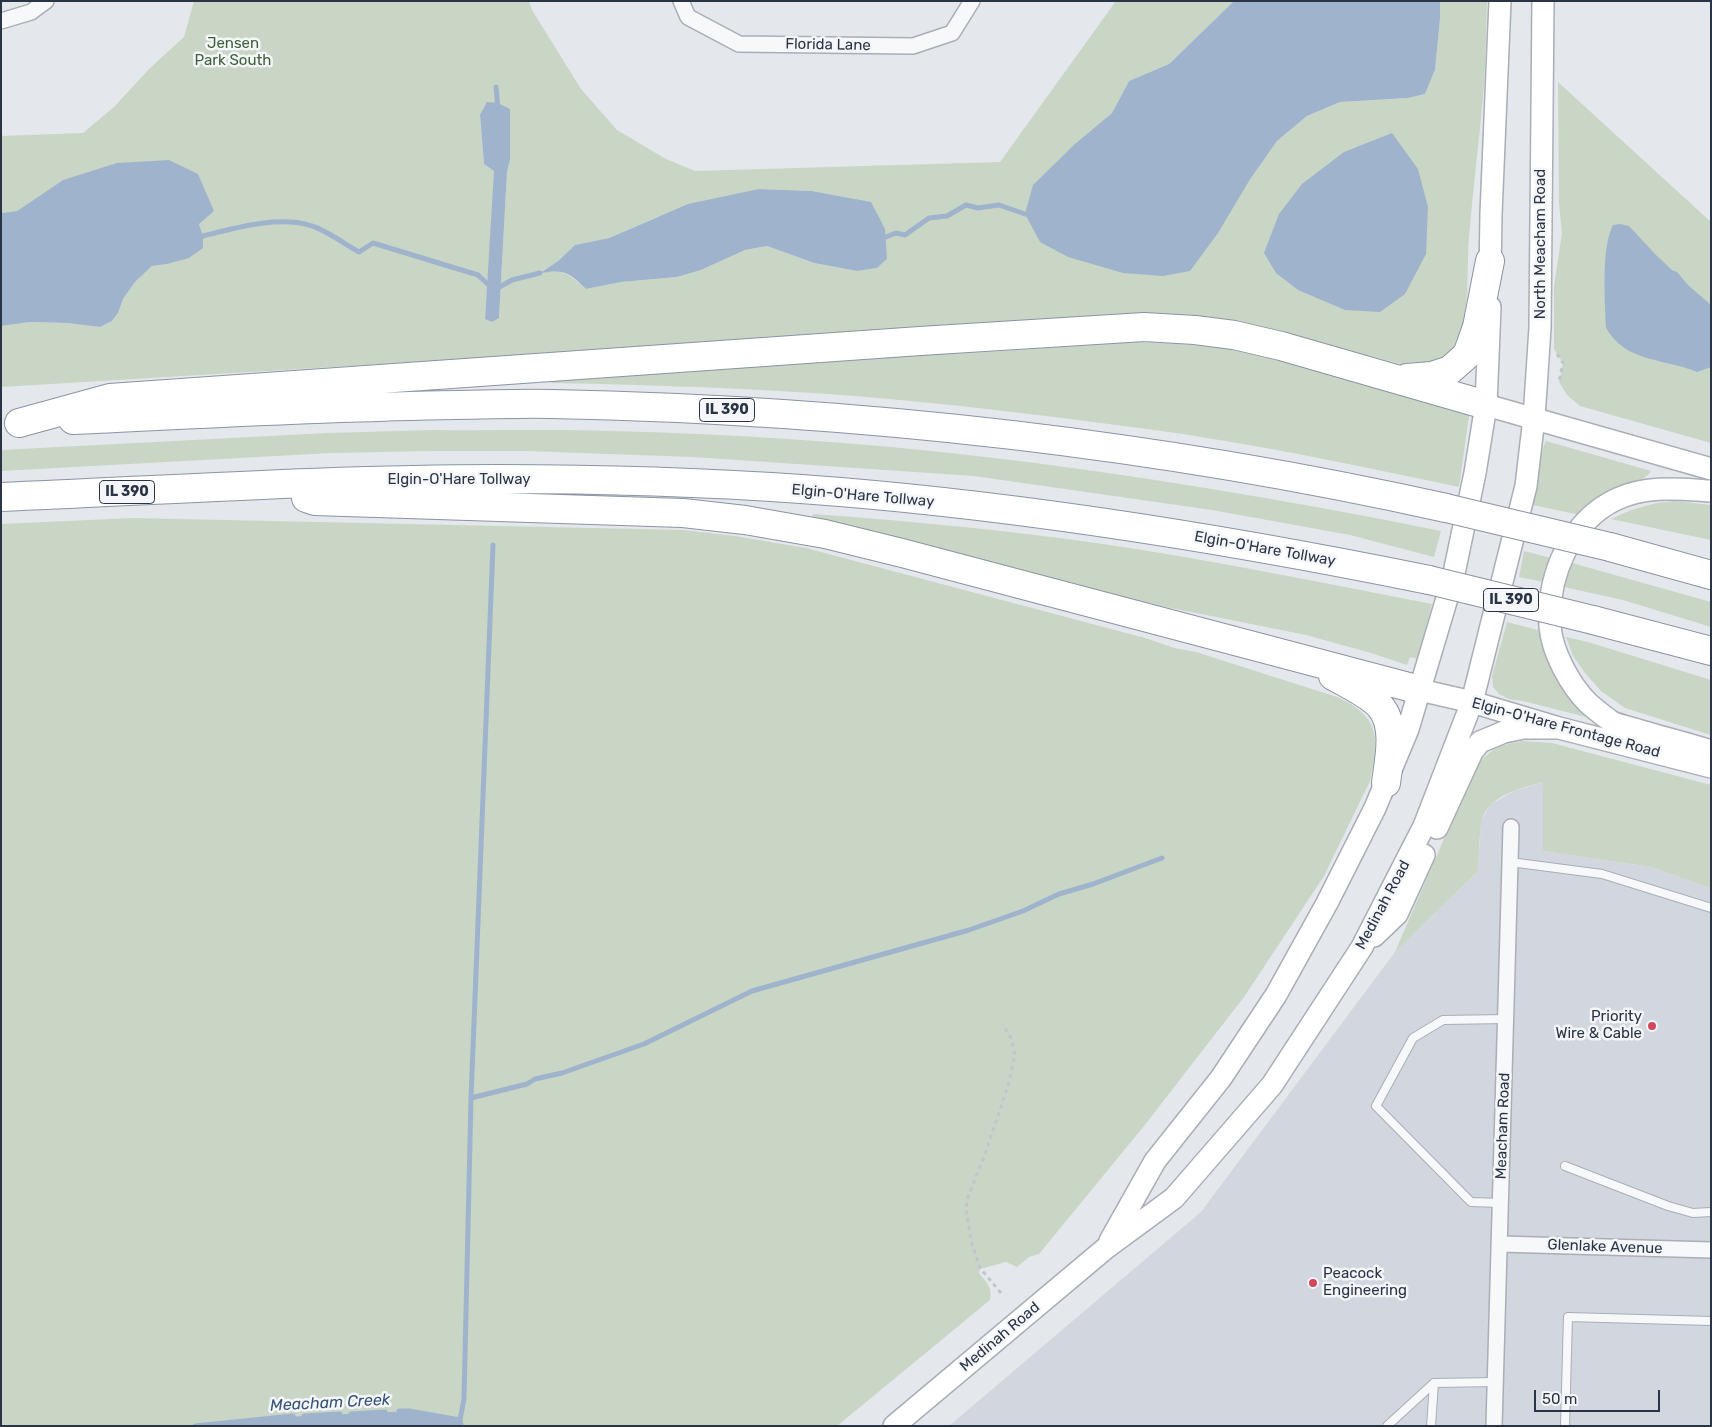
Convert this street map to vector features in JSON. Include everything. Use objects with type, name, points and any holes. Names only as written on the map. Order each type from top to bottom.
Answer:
[{"type":"highway","points":[[1397,379],[1432,376],[1450,370],[1467,355],[1477,327],[1490,261]]},
{"type":"highway","points":[[10,423],[110,398],[920,340],[1144,327],[1194,330],[1281,346],[1486,405]]},
{"type":"highway","name":"IL 390","points":[[10,423],[297,409],[548,404],[744,411],[862,419],[1016,435],[1182,458],[1302,478],[1446,508],[1610,547],[1711,575]]},
{"type":"highway","name":"Elgin-O'Hare Tollway","points":[[1,497],[387,481],[501,479],[660,482],[801,489],[944,503],[1109,523],[1209,538],[1429,580],[1593,620],[1711,652]]},
{"type":"highway","points":[[253,486],[315,501],[682,513],[745,520],[834,536],[1420,690]]},
{"type":"highway","points":[[1306,660],[1355,688],[1380,706],[1390,726],[1390,751],[1386,783]]},
{"type":"main road","points":[[1500,1],[1486,405],[1711,469]]},
{"type":"main road","name":"North Meacham Road","points":[[1526,486],[1534,418],[1540,328],[1542,1]]},
{"type":"main road","name":"Medinah Road","points":[[1106,1248],[1155,1161],[1221,1078],[1276,995],[1327,903],[1375,808],[1408,729],[1453,578],[1475,473],[1486,405]]},
{"type":"main road","name":"Medinah Road","points":[[894,1426],[1106,1248],[1174,1198],[1272,1085],[1362,946],[1424,826],[1472,702],[1526,486]]},
{"type":"main road","points":[[1711,491],[1647,489],[1617,499],[1598,510],[1578,528],[1555,574],[1550,626],[1556,652],[1569,677],[1588,703],[1613,722],[1711,751]]},
{"type":"main road","name":"Elgin-O'Hare Frontage Road","points":[[1420,690],[1472,702],[1559,728],[1711,767]]},
{"type":"main road","points":[[1362,946],[1397,914],[1472,752],[1480,742],[1513,730],[1559,728]]},
{"type":"street","points":[[1,21],[31,12],[46,1]]},
{"type":"street","name":"Florida Lane","points":[[681,1],[688,17],[739,44],[904,46],[914,46],[952,34],[972,1]]},
{"type":"street","name":"Meacham Road","points":[[1494,1426],[1511,826]]},
{"type":"street","name":"Glenlake Avenue","points":[[1500,1244],[1711,1250]]},
{"type":"lane","points":[[1510,862],[1602,874],[1711,908]]},
{"type":"lane","points":[[1501,1203],[1471,1202],[1376,1106],[1413,1038],[1443,1020],[1506,1019]]},
{"type":"lane","points":[[1566,1166],[1668,1206],[1693,1213],[1711,1212]]},
{"type":"lane","points":[[1564,1426],[1568,1317],[1711,1321]]},
{"type":"lane","points":[[1387,1426],[1434,1383],[1496,1382]]},
{"type":"lane","points":[[1431,1426],[1434,1383]]},
{"type":"path","points":[[1001,1294],[980,1268],[971,1242],[966,1210],[968,1197],[1008,1086],[1015,1055],[1011,1038],[1002,1025]]},
{"type":"shaded area","points":[[1544,782],[1543,851],[1651,867],[1711,888],[1711,1426],[949,1426],[1201,1212],[1395,952],[1478,871],[1481,821],[1490,805],[1514,791]]},
{"type":"green space","name":"Jensen Park South","points":[[194,1],[529,1],[532,10],[581,89],[617,130],[666,159],[695,171],[1000,162],[1116,1],[1234,1],[1169,64],[1129,81],[1112,113],[1076,143],[1249,181],[1277,141],[1307,116],[1340,102],[1408,98],[1425,94],[1435,70],[1440,1],[1487,1],[1484,85],[1468,250],[1466,309],[1463,324],[1459,337],[1449,353],[1432,362],[1412,365],[1405,365],[1252,325],[1212,318],[1129,314],[943,325],[533,355],[1,387],[1,326],[30,322],[67,323],[100,327],[112,321],[118,313],[123,299],[135,282],[152,266],[167,264],[203,236],[199,224],[63,180],[17,211],[1,213],[1,136],[83,133],[114,107],[149,69],[184,37]],"holes":[[[480,116],[510,160],[507,172],[499,318],[485,318],[495,171],[484,164]],[[759,189],[812,191],[855,199],[887,259],[877,268],[857,271],[814,263],[767,246],[745,250],[701,270],[677,277],[621,282],[586,289],[561,272],[541,272],[558,261],[575,245],[609,238],[657,217]]]},
{"type":"green space","points":[[1558,82],[1711,222],[1711,443],[1580,406],[1567,395],[1559,382],[1563,363],[1554,349],[1554,286],[1562,233],[1559,203]]},
{"type":"green space","points":[[1137,342],[1186,344],[1235,350],[1322,370],[1467,410],[1469,416],[1459,487],[1225,441],[1147,429],[1001,411],[892,399],[779,391],[552,383],[552,376],[754,362],[970,353]]},
{"type":"green space","points":[[432,430],[588,430],[702,434],[794,439],[932,451],[1152,479],[1268,498],[1441,531],[1434,557],[1350,535],[1212,510],[974,476],[693,457],[526,451],[331,453],[1,471],[1,450],[328,433]]},
{"type":"green space","points":[[1546,441],[1651,471],[1639,481],[1618,488],[1580,515],[1533,505],[1541,453]]},
{"type":"green space","points":[[1675,501],[1711,505],[1711,540],[1611,519],[1642,507]]},
{"type":"green space","points":[[813,514],[958,526],[1103,544],[1227,564],[1432,604],[1418,659],[1410,657],[1407,665],[1306,635],[1161,606],[811,521]]},
{"type":"green space","points":[[133,518],[684,530],[735,536],[806,548],[1145,638],[1174,648],[1196,652],[1337,697],[1362,712],[1373,730],[1375,753],[1370,781],[1324,876],[1244,997],[1144,1126],[1039,1254],[1029,1257],[1017,1267],[1006,1262],[980,1269],[979,1273],[990,1289],[990,1300],[837,1426],[460,1426],[409,1411],[282,1417],[199,1426],[1,1426],[1,524]]},
{"type":"green space","points":[[1524,551],[1551,558],[1544,582],[1519,577]]},
{"type":"green space","points":[[1572,563],[1711,602],[1711,627],[1623,600],[1564,587]]},
{"type":"green space","points":[[1507,622],[1538,630],[1546,657],[1556,679],[1590,718],[1509,699],[1499,694],[1493,687],[1492,676]]},
{"type":"green space","points":[[1566,637],[1711,680],[1711,735],[1625,708],[1601,691],[1585,673],[1573,656]]},
{"type":"green space","points":[[1522,741],[1552,743],[1711,785],[1711,888],[1651,867],[1543,851],[1543,782],[1515,790],[1490,806],[1484,814],[1481,823],[1478,871],[1395,952],[1474,769],[1494,749]]},
{"type":"water","points":[[1234,1],[1440,1],[1435,70],[1425,94],[1408,98],[1340,102],[1307,116],[1277,141],[1249,181],[1218,233],[1190,271],[1163,276],[1123,273],[1068,257],[1040,242],[1025,214],[1033,185],[1076,143],[1112,113],[1129,81],[1169,64]]},
{"type":"water","points":[[487,102],[498,103],[510,109],[510,160],[507,172],[499,318],[492,322],[485,319],[494,171],[484,164],[480,115]]},
{"type":"water","points":[[1392,133],[1418,169],[1428,207],[1426,254],[1405,294],[1380,312],[1345,310],[1298,290],[1276,273],[1264,253],[1279,214],[1302,184],[1344,152]]},
{"type":"water","points":[[169,160],[198,174],[214,211],[199,224],[203,236],[203,248],[189,258],[152,266],[135,282],[123,299],[118,313],[112,321],[100,327],[67,323],[30,322],[1,326],[1,213],[17,211],[63,180],[117,163]]},
{"type":"water","points":[[759,189],[812,191],[871,202],[885,229],[887,259],[877,268],[857,271],[814,263],[767,246],[745,250],[701,270],[677,277],[621,282],[586,289],[566,273],[555,271],[540,273],[558,261],[575,245],[609,238],[688,204]]},
{"type":"water","points":[[1613,225],[1629,226],[1656,255],[1672,270],[1677,272],[1688,285],[1711,305],[1711,367],[1697,372],[1635,354],[1624,348],[1606,328],[1605,261],[1609,235]]},
{"type":"water","points":[[409,1411],[460,1420],[461,1426],[195,1426],[282,1417]]},
{"type":"waterway","points":[[496,87],[498,109]]},
{"type":"waterway","points":[[886,237],[896,233],[905,235],[929,218],[947,216],[966,205],[978,208],[999,205],[1025,214]]},
{"type":"waterway","points":[[203,236],[272,222],[299,223],[323,231],[359,252],[373,243],[478,275],[494,290],[512,280],[540,273]]},
{"type":"waterway","points":[[461,1426],[460,1420],[464,1399],[471,1098],[493,545]]},
{"type":"waterway","points":[[471,1098],[527,1084],[535,1079],[562,1073],[644,1044],[752,991],[969,930],[1023,911],[1059,894],[1093,884],[1162,858]]},
{"type":"waterway","name":"Meacham Creek","points":[[399,1411],[460,1420]]},
{"type":"waterway","name":"Meacham Creek","points":[[351,1414],[385,1412]]},
{"type":"waterway","name":"Meacham Creek","points":[[304,1416],[340,1414]]},
{"type":"waterway","name":"Meacham Creek","points":[[195,1426],[293,1416]]},
{"type":"place","name":"Priority Wire & Cable","points":[[1652,1026]]},
{"type":"place","name":"Peacock Engineering","points":[[1313,1283]]}]
